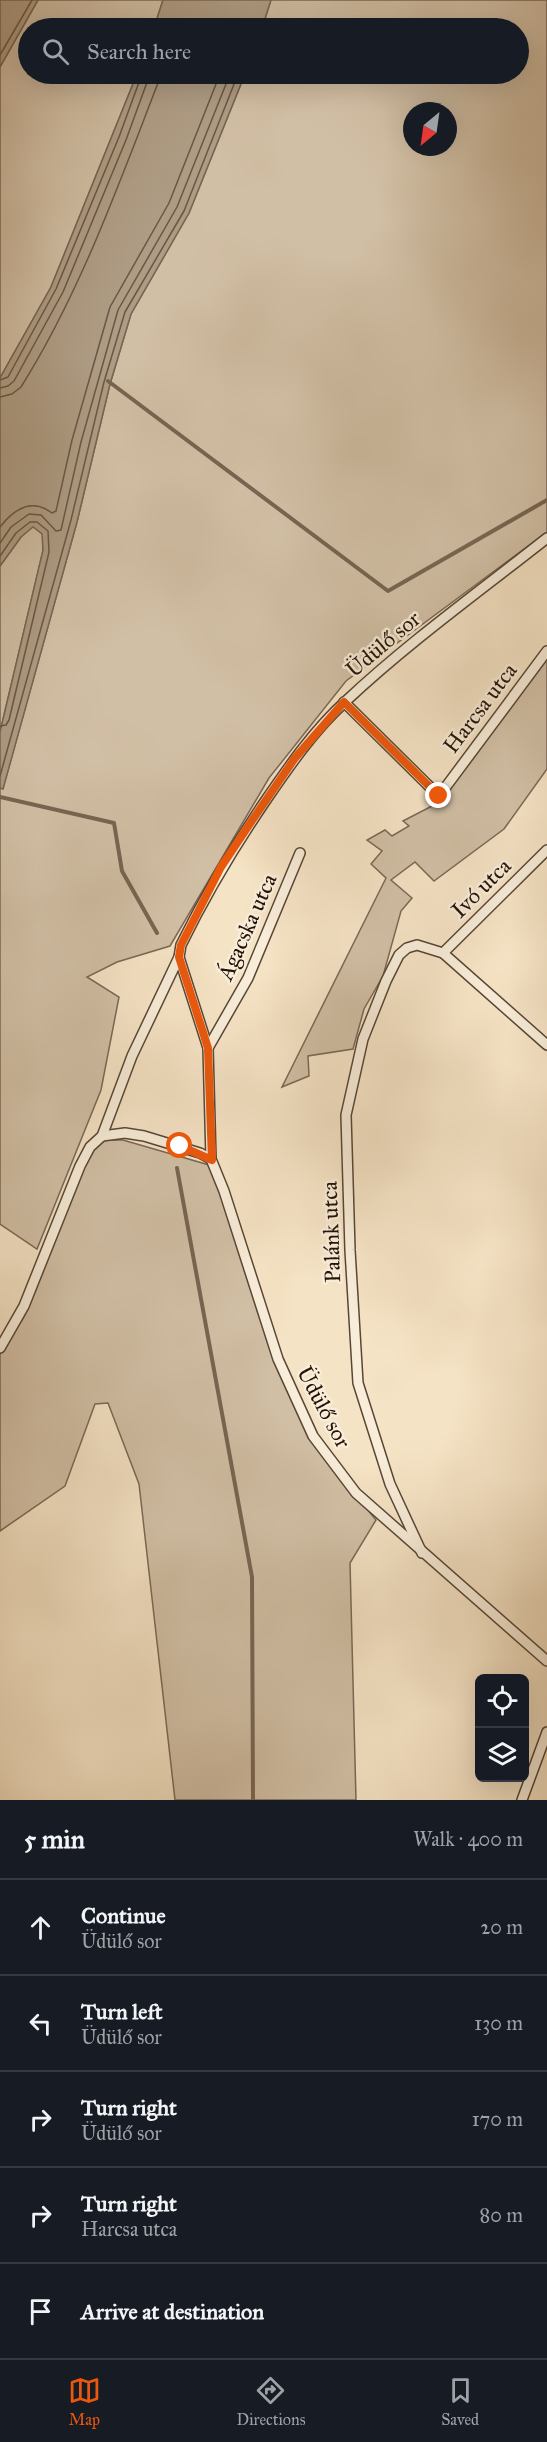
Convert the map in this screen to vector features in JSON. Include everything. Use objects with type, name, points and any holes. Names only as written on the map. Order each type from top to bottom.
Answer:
[{"type":"street","name":"Üdülő sor","points":[[0,1348],[24,1306],[80,1166],[90,1147],[102,1136],[132,1056],[179,957],[181,945],[221,867],[295,758],[344,702],[547,538]]},
{"type":"street","name":"Harcsa utca","points":[[344,702],[439,796],[547,651]]},
{"type":"street","name":"Ivó utca","points":[[443,953],[547,850]]},
{"type":"street","name":"Ágacska utca","points":[[208,1048],[248,978],[300,853]]},
{"type":"street","name":"Palánk utca","points":[[422,1553],[390,1484],[358,1383],[350,1250],[346,1114],[363,1039],[399,955],[407,948],[417,945],[443,953]]},
{"type":"street","points":[[443,953],[547,1045]]},
{"type":"street","name":"Üdülő sor","points":[[179,957],[208,1048],[212,1160],[278,1359],[313,1436],[356,1493],[547,1661]]},
{"type":"street","points":[[102,1136],[125,1133],[176,1145],[212,1160]]},
{"type":"street","points":[[522,1800],[547,1732]]},
{"type":"shaded area","points":[[38,0],[163,0],[157,18],[28,18]]},
{"type":"shaded area","points":[[271,0],[547,0],[547,532],[346,681],[269,778],[170,946],[117,962],[87,977],[119,997],[101,1090],[37,1249],[0,1224],[0,788],[3,788],[77,522],[110,384],[131,314],[189,213],[241,84],[529,84],[529,18],[265,18]]},
{"type":"shaded area","points":[[18,35],[18,84],[133,84],[51,287],[0,378],[0,67]]},
{"type":"shaded area","points":[[33,526],[43,534],[43,551],[0,732],[0,566],[21,537]]},
{"type":"shaded area","points":[[547,657],[547,769],[504,829],[434,881],[415,862],[391,880],[412,898],[401,911],[383,976],[364,1009],[353,1049],[308,1056],[309,1076],[282,1087],[386,878],[371,864],[382,851],[367,840],[385,830],[392,836],[409,826],[403,821],[438,803]]},
{"type":"shaded area","points":[[95,1140],[123,1140],[209,1165],[224,1191],[261,1320],[317,1448],[376,1520],[350,1563],[356,1800],[175,1800],[139,1484],[108,1403],[95,1404],[65,1486],[0,1531],[0,1354],[25,1315],[86,1154]]},
{"type":"water","points":[[0,0],[38,0],[28,18],[18,18],[18,35],[0,67]]},
{"type":"water","points":[[163,0],[271,0],[265,18],[157,18]]},
{"type":"water","points":[[133,84],[241,84],[189,213],[131,314],[110,384],[77,522],[3,789],[0,788],[0,732],[43,550],[42,534],[33,527],[21,537],[0,566],[0,378],[51,287]]},
{"type":"waterway","points":[[108,381],[388,591],[547,500]]},
{"type":"waterway","points":[[0,797],[114,823],[122,871],[157,933]]},
{"type":"waterway","points":[[177,1168],[252,1577],[253,1800]]},
{"type":"route","points":[[180,1146],[212,1160],[208,1048],[179,957],[181,945],[221,867],[295,758],[344,702],[439,796]]}]
